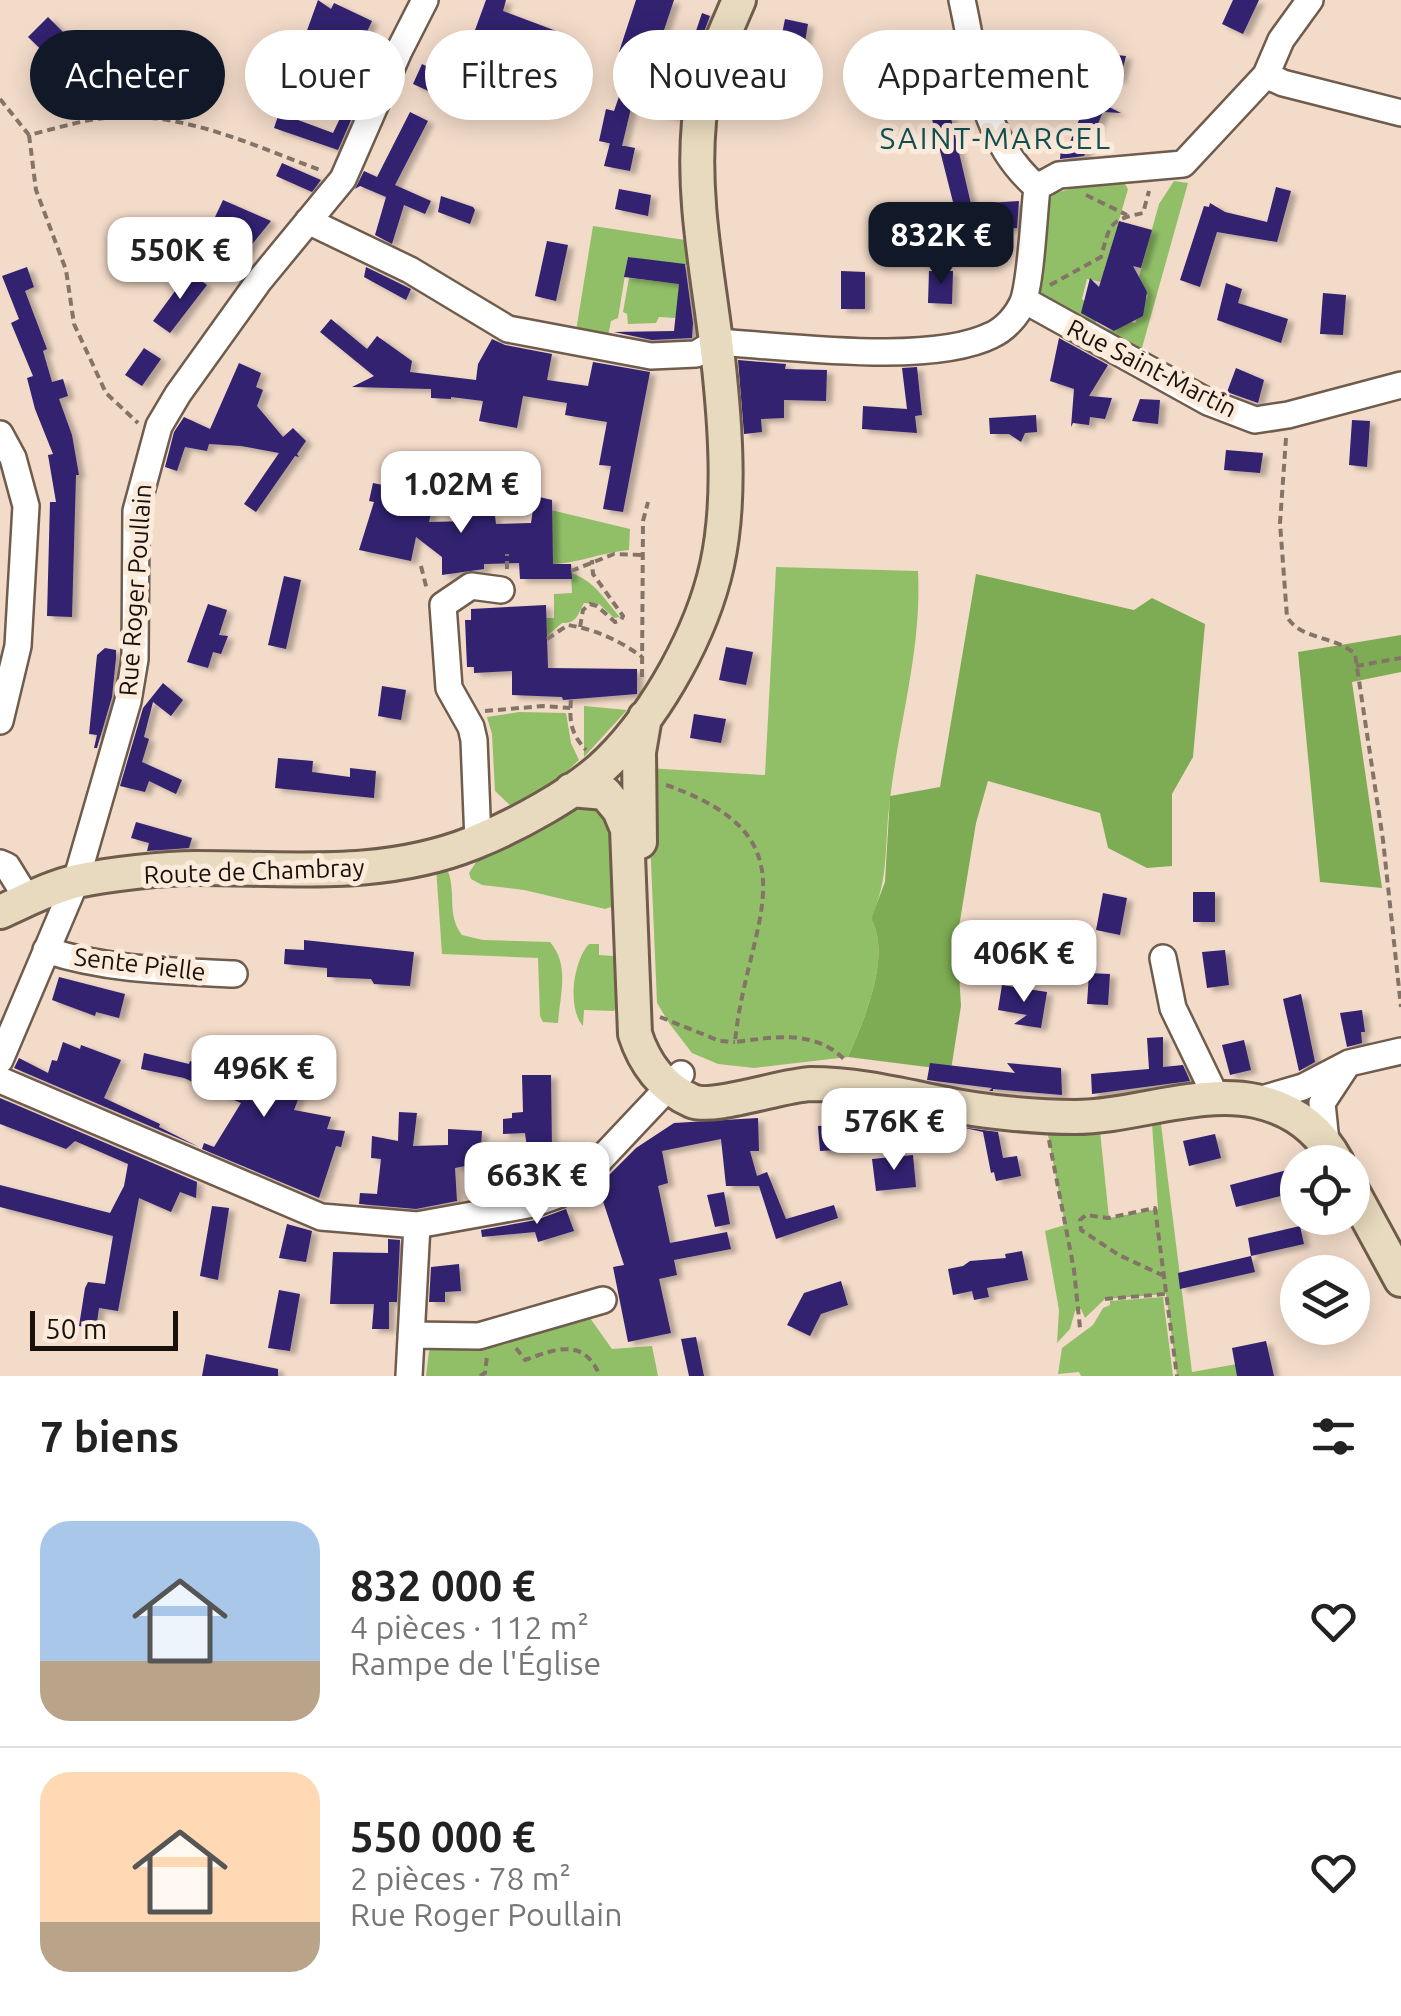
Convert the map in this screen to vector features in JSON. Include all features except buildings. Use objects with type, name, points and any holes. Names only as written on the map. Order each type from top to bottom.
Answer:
[{"type":"street","name":"Rue Roger Poullain","points":[[0,1060],[76,881],[128,701],[134,659],[136,511],[155,437],[178,394],[259,281],[343,178],[425,0]]},
{"type":"street","name":"Route de Chambray","points":[[14,906],[76,881],[194,868],[368,870],[478,841],[571,790],[621,774],[646,714],[692,643],[717,565],[724,507],[716,342],[699,217],[698,120],[712,65],[738,0]]},
{"type":"street","points":[[962,0],[990,126],[1006,154],[1048,181],[1183,164],[1266,75],[1281,40],[1310,0]]},
{"type":"street","points":[[1266,75],[1283,83],[1401,113]]},
{"type":"street","points":[[308,221],[410,270],[508,329],[651,356],[696,354],[716,342],[892,352],[950,346],[990,336],[1009,324],[1024,300],[1048,181]]},
{"type":"street","name":"Rue Saint-Martin","points":[[1024,300],[1208,402],[1255,420],[1288,415],[1401,384]]},
{"type":"street","points":[[0,434],[13,458],[26,506],[18,646],[0,720]]},
{"type":"street","points":[[478,841],[472,726],[449,688],[443,605],[471,586],[500,590]]},
{"type":"street","points":[[621,774],[648,1012],[657,1049],[676,1080]]},
{"type":"street","points":[[571,790],[605,793],[620,810],[627,829],[634,1034],[643,1058],[676,1080],[732,1098],[806,1084],[870,1088],[951,1106],[1076,1117],[1217,1099],[1255,1101],[1298,1116],[1325,1145]]},
{"type":"street","points":[[0,863],[8,866],[14,906]]},
{"type":"street","name":"Sente Pielle","points":[[46,950],[146,970],[234,974]]},
{"type":"street","points":[[1162,958],[1173,1008],[1217,1099]]},
{"type":"street","points":[[1255,1101],[1303,1087],[1349,1063],[1401,1051]]},
{"type":"street","points":[[1331,1145],[1322,1103],[1349,1063]]},
{"type":"street","points":[[0,1080],[321,1218],[417,1225],[533,1204],[558,1195],[583,1178],[676,1080]]},
{"type":"street","points":[[1370,1223],[1401,1280]]},
{"type":"street","points":[[409,1376],[417,1225]]},
{"type":"street","points":[[412,1335],[479,1336],[603,1300]]},
{"type":"path","points":[[0,99],[29,135],[36,190],[66,270],[74,324],[106,393],[155,437]]},
{"type":"path","points":[[29,135],[105,118],[157,118],[218,132],[343,178]]},
{"type":"path","points":[[1024,300],[1102,257],[1109,227],[1116,219],[1143,213],[1155,167]]},
{"type":"path","points":[[1048,181],[1130,216]]},
{"type":"path","points":[[1288,415],[1280,522],[1287,617],[1292,626],[1345,644],[1354,654],[1383,840],[1401,1007]]},
{"type":"path","points":[[642,680],[643,520],[648,502]]},
{"type":"path","points":[[571,571],[614,554],[644,555]]},
{"type":"path","points":[[580,627],[583,610],[590,604],[615,622],[622,620],[593,574],[592,560]]},
{"type":"path","points":[[421,566],[427,578],[428,599]]},
{"type":"path","points":[[547,639],[568,625],[580,627],[614,640],[642,657]]},
{"type":"path","points":[[1356,666],[1401,658]]},
{"type":"path","points":[[571,700],[569,722],[578,741],[621,774],[704,798],[736,820],[754,842],[764,865],[764,900],[746,969],[735,1042]]},
{"type":"path","points":[[481,712],[543,706],[570,708]]},
{"type":"path","points":[[648,1012],[704,1036],[735,1042],[800,1037],[820,1041],[835,1050],[870,1088]]},
{"type":"path","points":[[1044,1114],[1074,1270],[1080,1328]]},
{"type":"path","points":[[1164,1276],[1119,1255],[1081,1230],[1080,1220],[1086,1216],[1108,1218],[1155,1208],[1164,1276],[1166,1294],[1177,1376]]},
{"type":"path","points":[[1105,1299],[1166,1294]]},
{"type":"path","points":[[508,1345],[519,1350],[526,1360],[549,1351],[580,1350],[591,1357],[600,1376]]},
{"type":"path","points":[[480,1376],[493,1349]]},
{"type":"green space","points":[[1123,181],[1128,189],[1101,282],[1087,279],[1082,299],[1098,314],[1095,326],[1116,331],[1119,319],[1135,323],[1148,295],[1135,291],[1159,204],[1174,181],[1188,183],[1140,355],[1044,298],[1037,283],[1045,209],[1053,194],[1079,186]]},
{"type":"green space","points":[[593,226],[685,240],[690,265],[681,265],[676,318],[659,317],[656,323],[628,324],[623,312],[629,278],[664,282],[667,263],[628,257],[618,318],[611,321],[608,336],[576,331]]},
{"type":"green space","points":[[551,510],[630,529],[629,550],[553,564]]},
{"type":"green space","points":[[776,567],[918,571],[917,629],[890,799],[884,874],[871,919],[879,951],[868,1007],[848,1057],[754,1068],[718,1064],[692,1053],[657,1003],[647,768],[765,775]]},
{"type":"green space","points":[[571,573],[593,586],[620,617],[614,618],[599,604],[584,603],[574,620],[562,623],[547,636],[546,618],[554,618],[554,594],[572,593]]},
{"type":"green space","points":[[976,574],[1134,610],[1152,598],[1205,624],[1193,757],[1172,794],[1172,866],[1147,868],[1108,848],[1100,813],[988,781],[976,823],[957,939],[961,1006],[951,1070],[848,1057],[868,1007],[877,969],[877,934],[871,919],[885,882],[890,796],[940,787]]},
{"type":"green space","points":[[1401,635],[1401,672],[1352,682],[1382,888],[1320,882],[1298,652]]},
{"type":"green space","points":[[584,706],[627,710],[584,757]]},
{"type":"green space","points":[[519,712],[566,713],[571,743],[579,760],[513,808],[495,791],[492,734],[487,717]]},
{"type":"green space","points":[[583,802],[597,802],[611,833],[614,906],[605,909],[524,890],[482,885],[471,879],[469,873],[480,856]]},
{"type":"green space","points":[[436,867],[447,869],[454,919],[462,935],[483,940],[550,942],[562,970],[558,1023],[543,1022],[540,1016],[538,958],[442,954]]},
{"type":"green space","points":[[589,944],[599,944],[599,955],[613,956],[615,960],[617,1005],[614,1011],[584,1010],[583,1026],[575,1008],[574,985],[579,962]]},
{"type":"green space","points":[[1152,1124],[1161,1124],[1192,1372],[1265,1359],[1270,1376],[1177,1376],[1166,1294],[1105,1299],[1085,1318],[1081,1309],[1075,1311],[1070,1329],[1057,1343],[1059,1310],[1045,1231],[1065,1225],[1048,1135],[1100,1131],[1109,1218],[1158,1209]]},
{"type":"green space","points":[[1163,1297],[1173,1376],[1058,1374],[1062,1348],[1093,1325],[1110,1301]]},
{"type":"green space","points":[[579,1317],[590,1318],[612,1349],[652,1346],[658,1376],[426,1376],[429,1351],[433,1348]]},
{"type":"district","name":"SAINT-MARCEL","points":[[996,139]]}]
